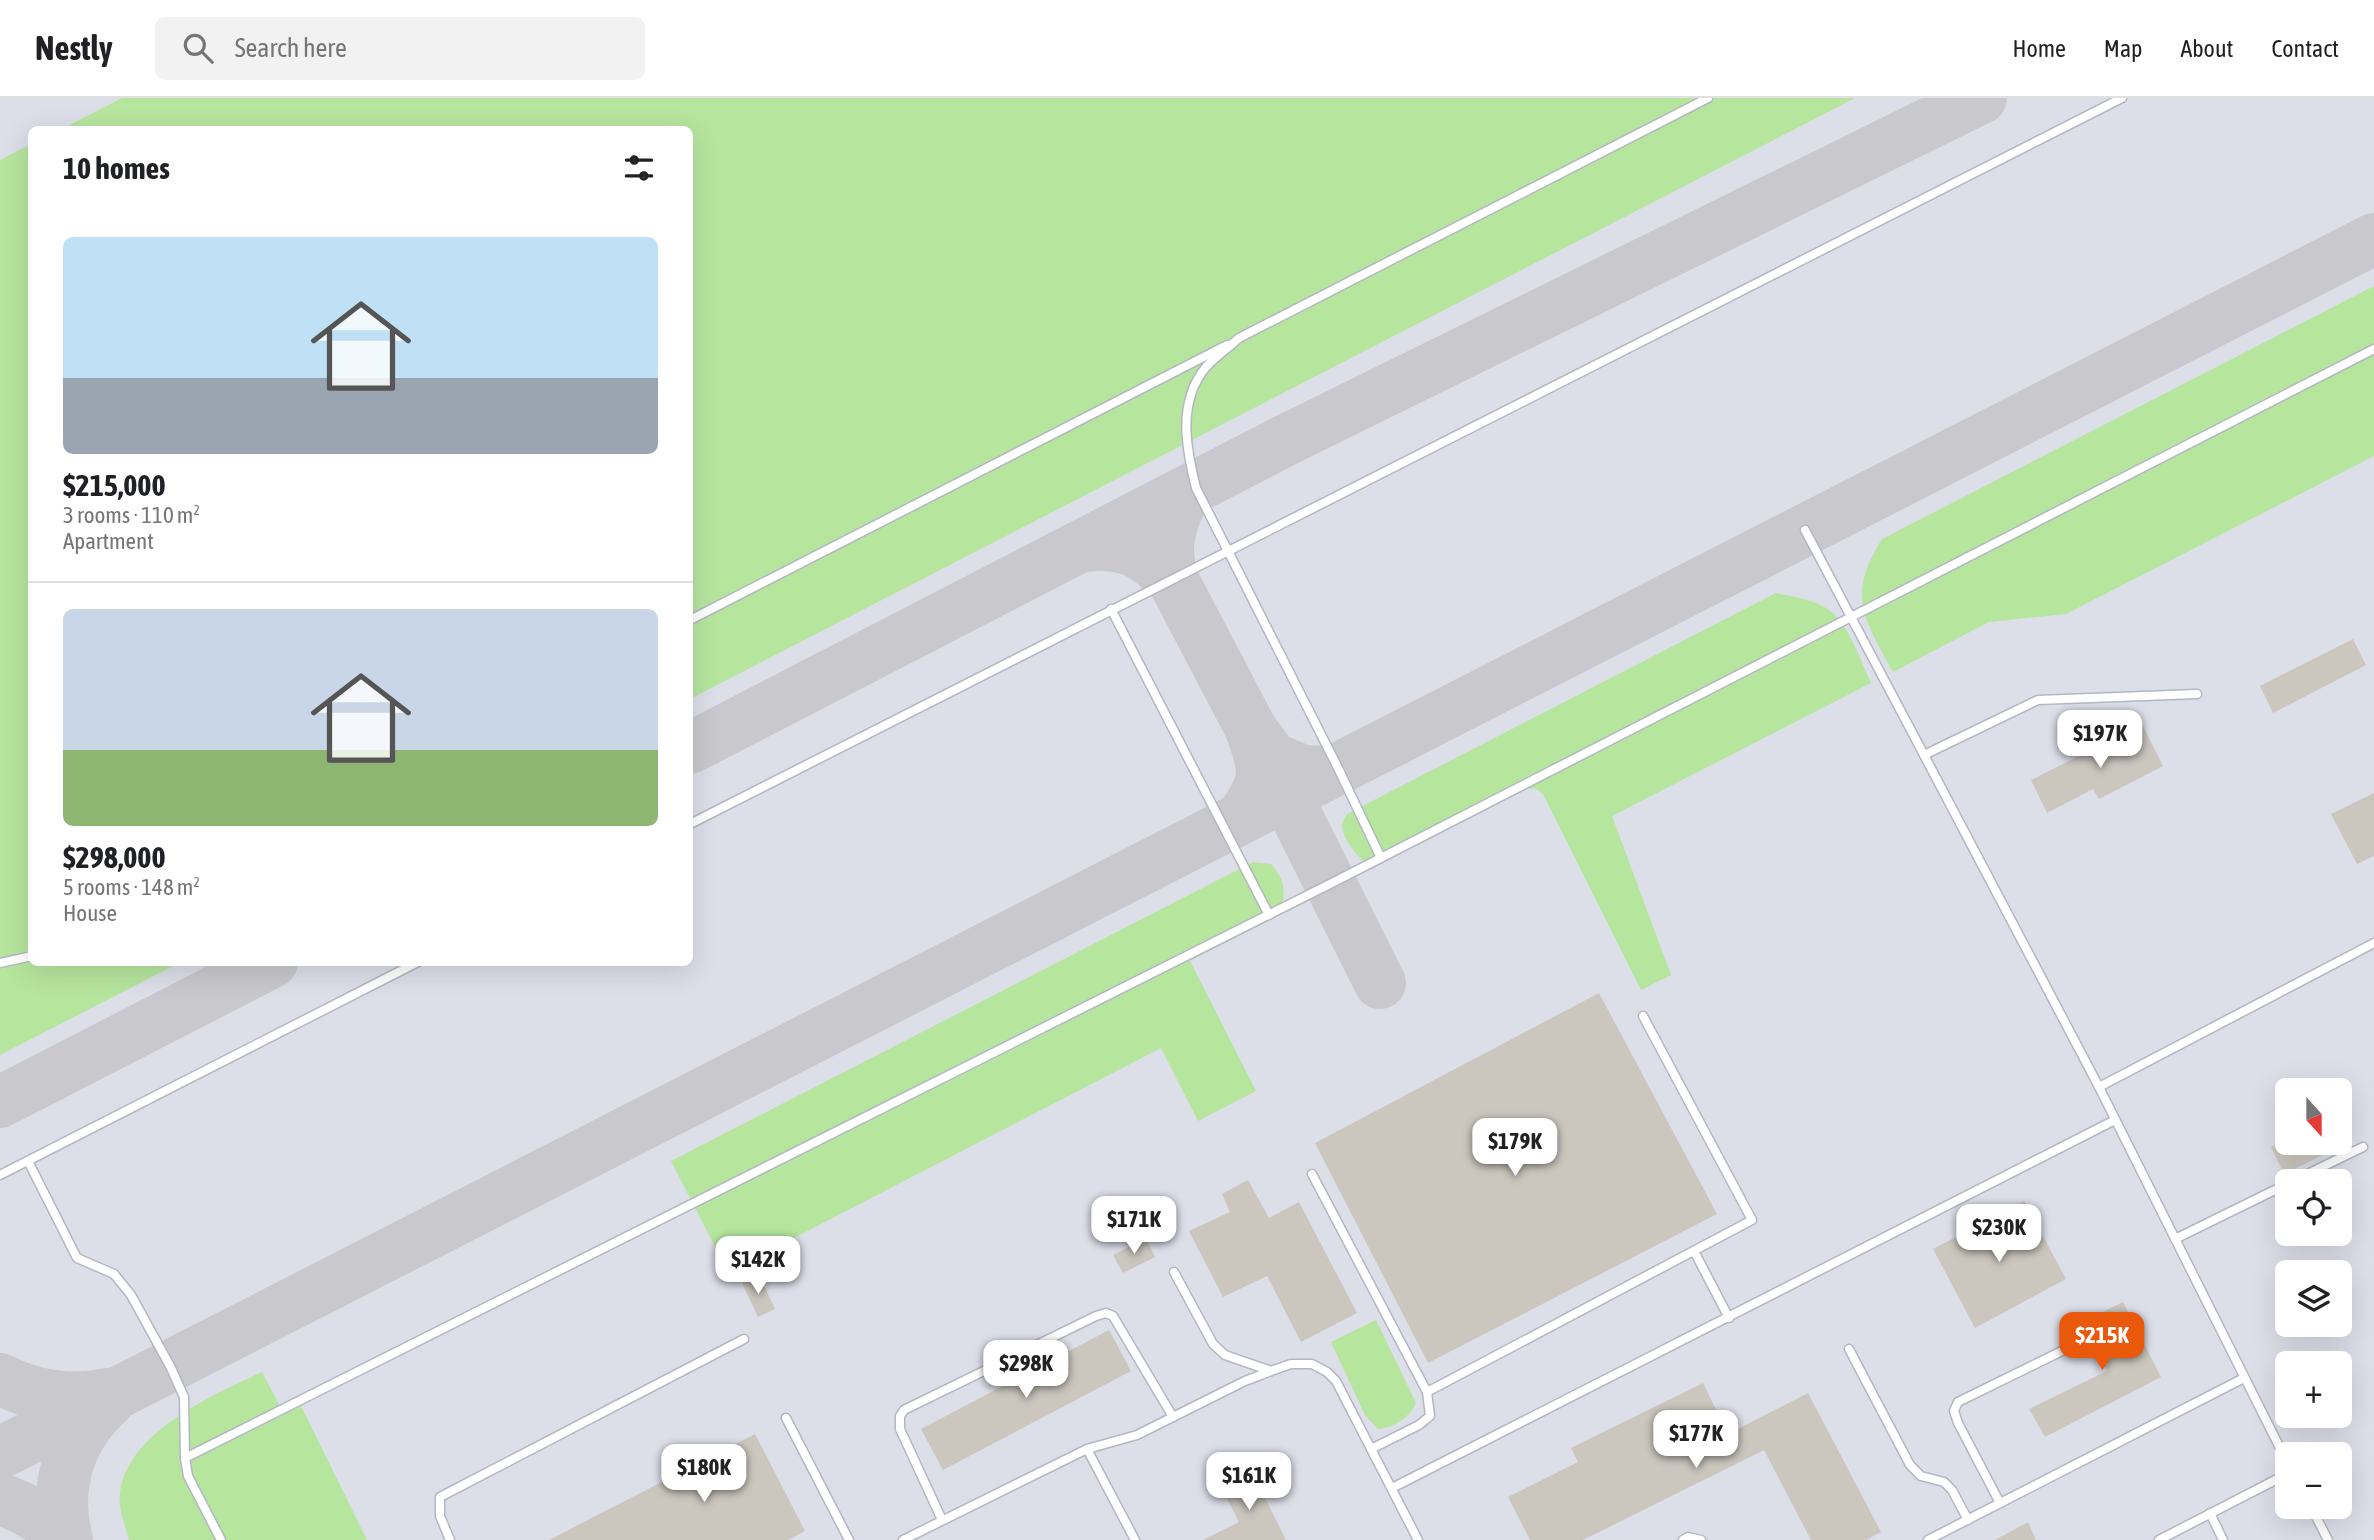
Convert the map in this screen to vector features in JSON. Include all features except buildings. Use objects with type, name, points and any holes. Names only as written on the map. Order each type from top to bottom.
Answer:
[{"type":"lane","points":[[693,618],[1709,98]]},
{"type":"lane","points":[[693,822],[2122,98]]},
{"type":"lane","points":[[1239,338],[1206,368],[1191,393],[1186,418],[1188,453],[1196,488],[1381,858]]},
{"type":"lane","points":[[185,1458],[1269,915],[2374,349]]},
{"type":"lane","points":[[1805,530],[2099,1087],[2277,1442]]},
{"type":"lane","points":[[1111,609],[1269,915]]},
{"type":"lane","points":[[1924,755],[2038,700],[2197,694]]},
{"type":"lane","points":[[2099,1087],[2374,943]]},
{"type":"lane","points":[[0,963],[28,957]]},
{"type":"lane","points":[[0,1175],[410,966]]},
{"type":"lane","points":[[1427,1392],[1752,1220],[1643,1016]]},
{"type":"lane","points":[[1392,1488],[2115,1120]]},
{"type":"lane","points":[[2318,1169],[2363,1147]]},
{"type":"lane","points":[[28,1161],[77,1258],[114,1274],[131,1295],[170,1366],[184,1396],[188,1476],[221,1540]]},
{"type":"lane","points":[[1311,1174],[1427,1392],[1430,1416],[1419,1425],[1371,1449]]},
{"type":"lane","points":[[2175,1239],[2275,1190]]},
{"type":"lane","points":[[1694,1251],[1729,1318]]},
{"type":"lane","points":[[1174,1272],[1213,1345],[1225,1355],[1271,1371]]},
{"type":"lane","points":[[942,1520],[900,1429],[900,1416],[904,1410],[1096,1316],[1106,1313],[1113,1316],[1173,1417]]},
{"type":"lane","points":[[450,1540],[440,1516],[440,1497],[744,1339]]},
{"type":"lane","points":[[1849,1349],[1910,1465],[1921,1475],[1944,1482],[1952,1490],[1968,1520]]},
{"type":"lane","points":[[2000,1503],[1954,1411],[1958,1402],[2064,1350]]},
{"type":"lane","points":[[903,1540],[1087,1449],[1137,1435],[1245,1381],[1291,1364],[1312,1364],[1327,1372],[1336,1381],[1418,1540]]},
{"type":"lane","points":[[1928,1540],[2244,1378]]},
{"type":"lane","points":[[786,1418],[849,1540]]},
{"type":"lane","points":[[1087,1449],[1135,1540]]},
{"type":"lane","points":[[2159,1540],[2275,1480]]},
{"type":"lane","points":[[2210,1513],[2222,1540]]},
{"type":"lane","points":[[2317,1519],[2328,1540]]},
{"type":"lane","points":[[1683,1540],[1688,1537],[1701,1540]]},
{"type":"shaded area","points":[[0,98],[2374,98],[2374,1540],[0,1540]]},
{"type":"green space","points":[[122,98],[1855,98],[693,697],[693,126],[68,126]]},
{"type":"green space","points":[[28,146],[28,966],[173,966],[0,1055],[0,160]]},
{"type":"green space","points":[[2374,286],[2374,456],[2066,614],[1989,622],[1893,672],[1874,637],[1863,607],[1864,577],[1882,539]]},
{"type":"green space","points":[[1776,593],[1817,603],[1829,610],[1843,625],[1854,644],[1871,683],[1612,816],[1671,975],[1641,990],[1543,794],[1535,788],[1527,789],[1374,861],[1363,861],[1346,839],[1342,825],[1347,814]]},
{"type":"green space","points":[[1253,862],[1271,864],[1280,877],[1284,893],[1280,915],[1190,961],[1256,1091],[1198,1121],[1161,1048],[728,1272],[671,1161]]},
{"type":"green space","points":[[1376,1320],[1416,1403],[1401,1421],[1378,1429],[1365,1415],[1331,1342]]},
{"type":"green space","points":[[262,1372],[284,1414],[301,1406],[367,1540],[129,1540],[121,1511],[120,1493],[126,1471],[139,1451],[176,1418]]},
{"type":"taxiway","points":[[693,746],[1288,439],[1981,98]]},
{"type":"taxiway","points":[[0,1453],[2374,239]]},
{"type":"taxiway","points":[[1083,546],[1112,545],[1134,551],[1144,556],[1174,582],[1168,559],[1169,536],[1175,515],[1186,493]]},
{"type":"taxiway","points":[[1174,582],[1251,729]]},
{"type":"taxiway","points":[[1241,818],[1256,794],[1262,775],[1260,755],[1251,729],[1272,758],[1303,771],[1330,772]]},
{"type":"taxiway","points":[[1286,795],[1380,983]]},
{"type":"taxiway","points":[[0,1102],[264,966]]},
{"type":"taxiway","points":[[0,1379],[26,1390],[53,1396],[108,1394]]},
{"type":"taxiway","points":[[67,1540],[62,1501],[68,1464],[84,1430],[109,1401]]},
{"type":"taxiway","points":[[0,1499],[34,1515],[63,1540]]}]
